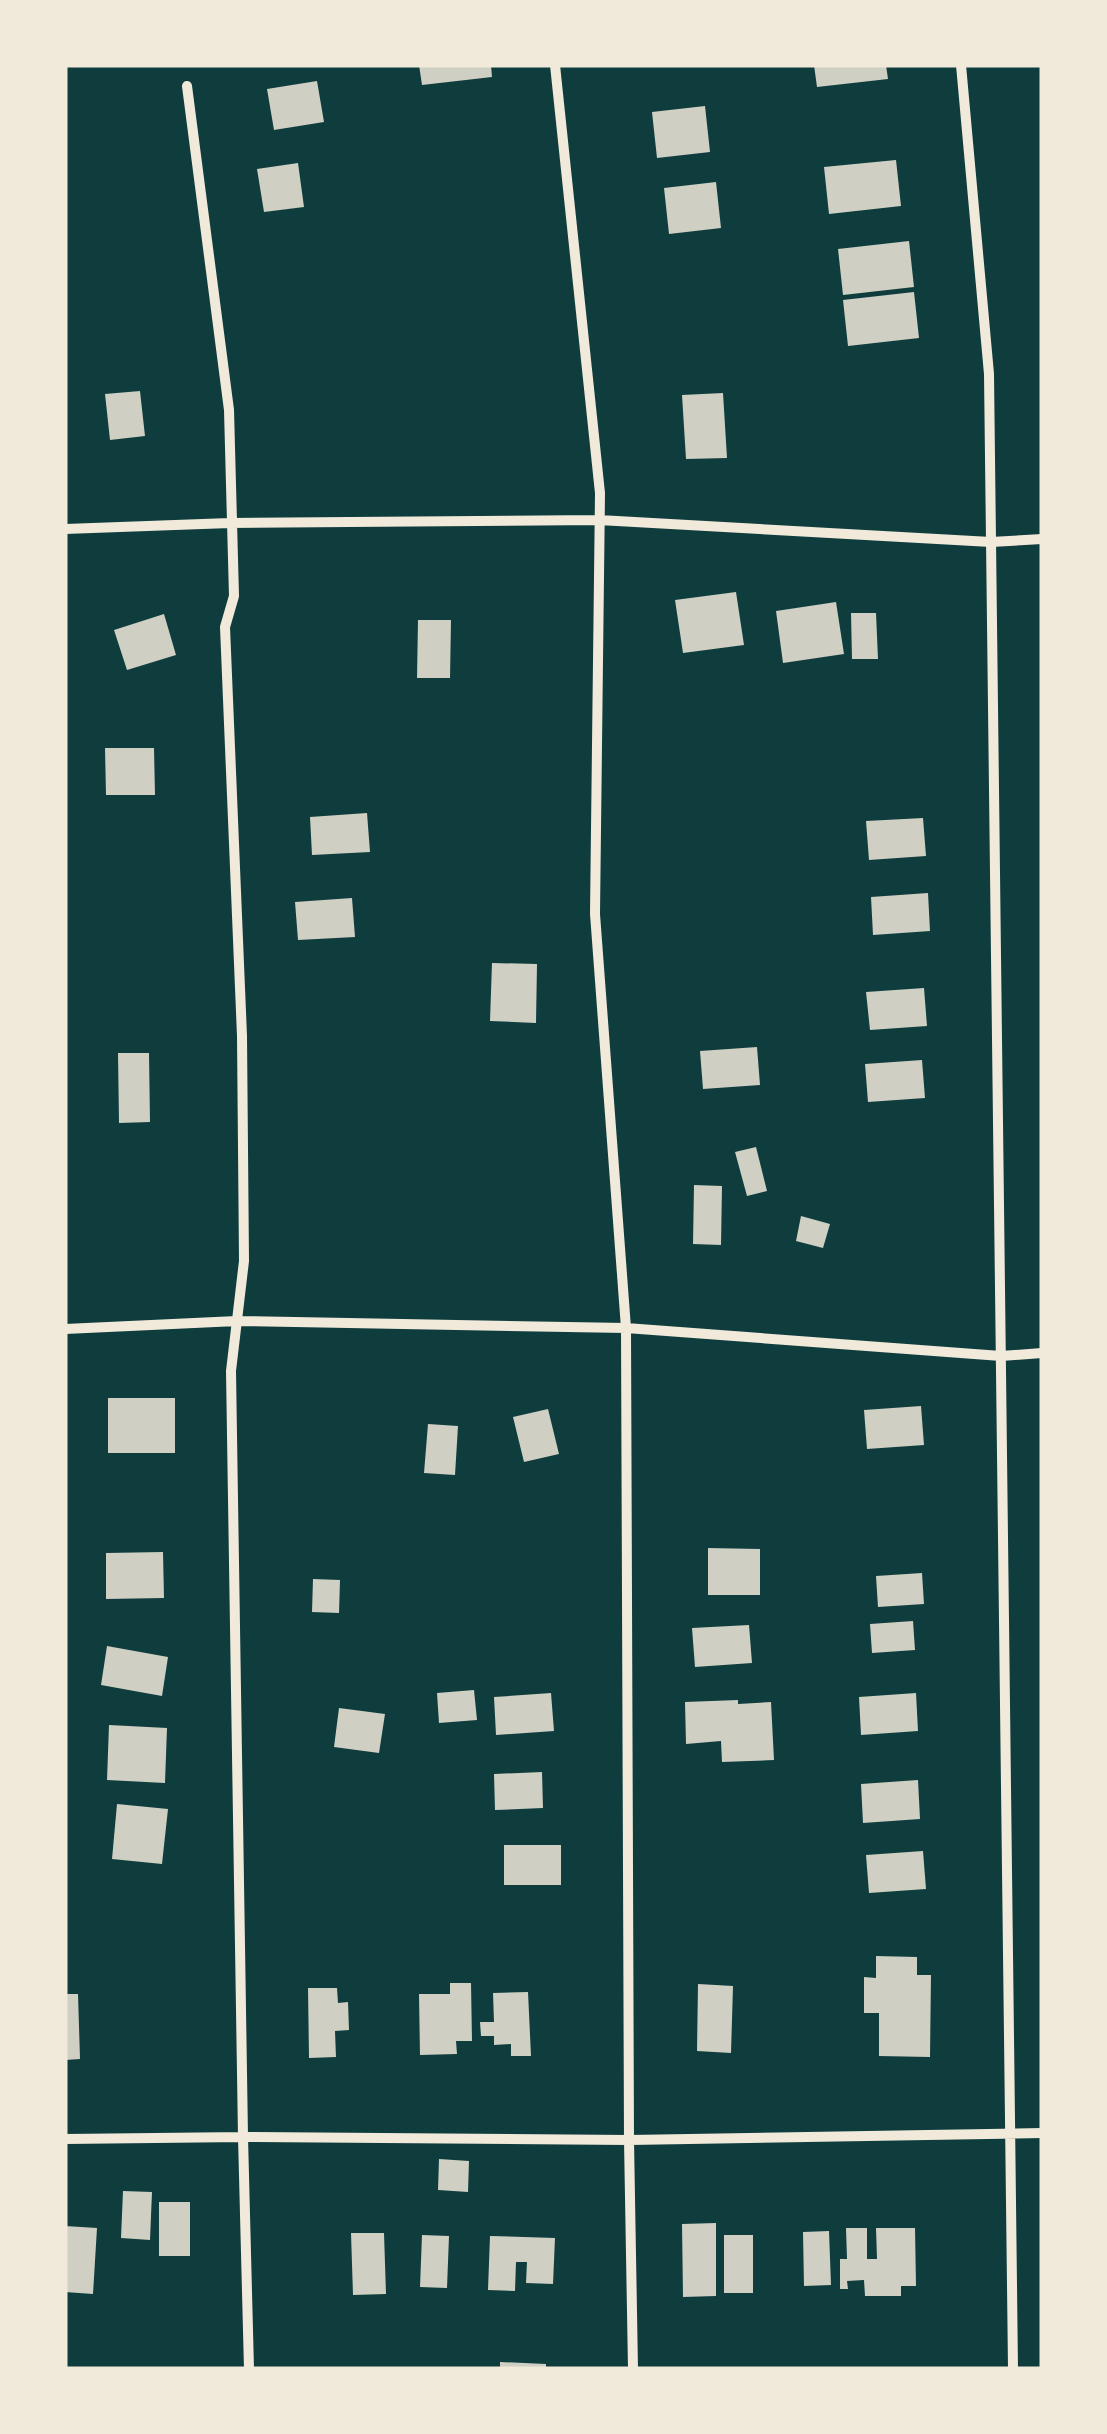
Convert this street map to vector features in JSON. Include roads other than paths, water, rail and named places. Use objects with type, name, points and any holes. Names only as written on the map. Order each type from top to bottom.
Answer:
[{"type":"street","points":[[556,65],[600,494],[595,914],[626,1328],[633,2369]]},
{"type":"street","points":[[961,65],[989,374],[1013,2369]]},
{"type":"street","points":[[188,86],[228,410],[234,596],[225,627],[242,1036],[244,1261],[231,1370],[249,2369]]},
{"type":"street","points":[[65,529],[230,523],[600,520],[992,542],[1042,539]]},
{"type":"street","points":[[65,1329],[237,1321],[626,1328],[1001,1356],[1042,1353]]},
{"type":"street","points":[[65,2139],[629,2140],[1042,2133]]}]
